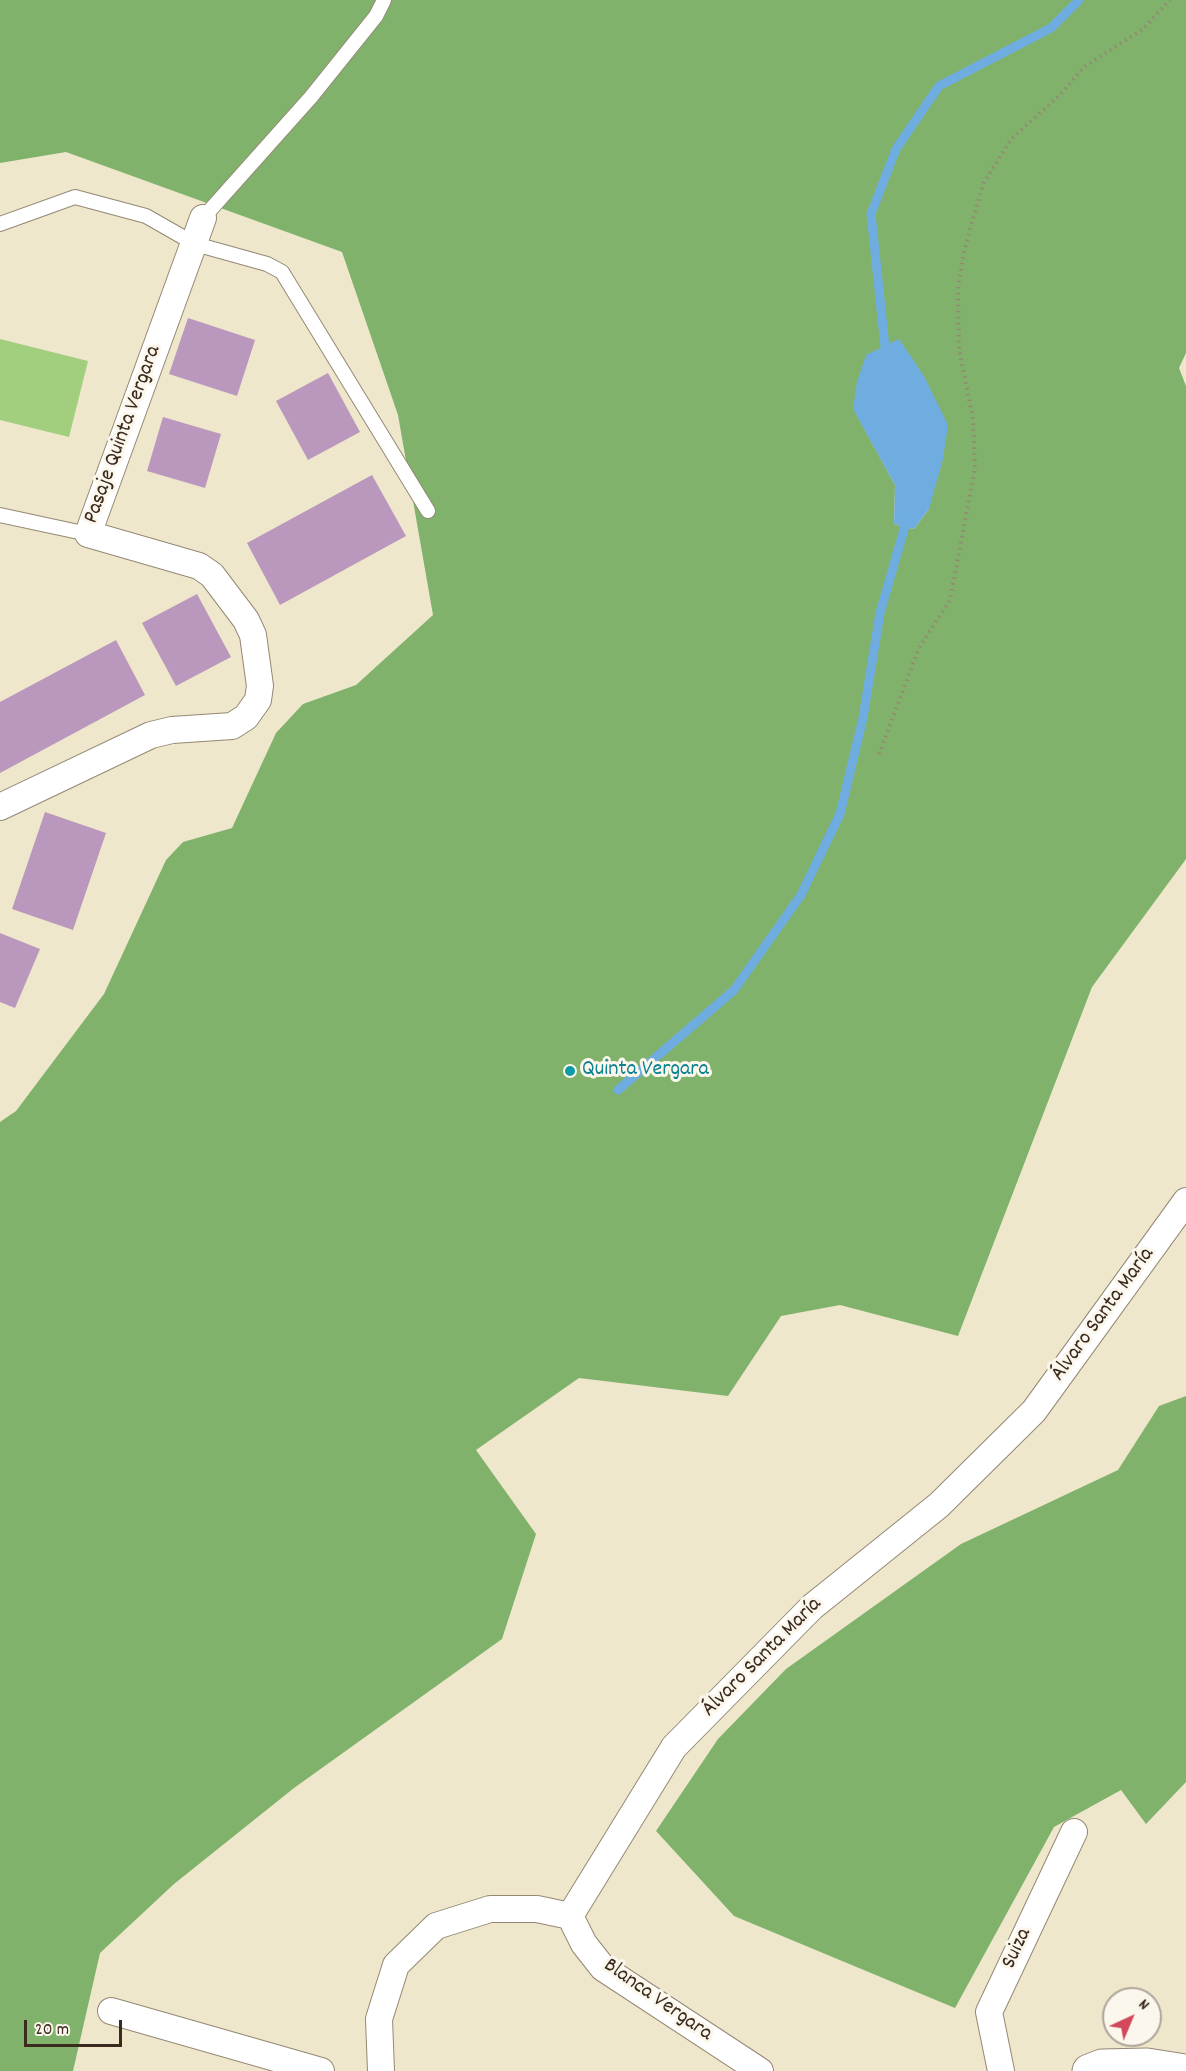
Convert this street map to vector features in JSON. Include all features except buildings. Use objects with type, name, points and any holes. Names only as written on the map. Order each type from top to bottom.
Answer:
[{"type":"street","name":"Pasaje Quinta Vergara","points":[[0,807],[151,735],[172,730],[231,726],[246,717],[258,700],[260,686],[253,635],[246,620],[212,575],[200,566],[88,534],[203,218]]},
{"type":"street","name":"Álvaro Santa María","points":[[570,1916],[674,1748],[812,1607],[939,1505],[1034,1411],[1186,1202]]},
{"type":"street","name":"Suiza","points":[[1001,2071],[989,2012],[1074,1832]]},
{"type":"street","points":[[381,2071],[379,2019],[396,1965],[436,1926],[490,1909],[537,1909],[570,1916]]},
{"type":"street","name":"Blanca Vergara","points":[[570,1916],[584,1944],[603,1968],[760,2071]]},
{"type":"street","points":[[111,2011],[321,2071]]},
{"type":"street","points":[[1089,2071],[1102,2066],[1184,2065]]},
{"type":"lane","points":[[203,218],[311,97],[376,16],[384,0]]},
{"type":"lane","points":[[0,224],[75,197],[146,216],[195,244],[267,264],[282,272],[428,511]]},
{"type":"lane","points":[[0,515],[88,534]]},
{"type":"path","points":[[879,754],[919,648],[950,600],[975,468],[973,419],[958,350],[958,289],[964,251],[983,184],[1011,139],[1059,96],[1084,67],[1143,29],[1170,0]]},
{"type":"green space","name":"Quinta Vergara","points":[[0,0],[1186,0],[1186,353],[1179,368],[1186,386],[1186,859],[1092,987],[958,1336],[840,1305],[781,1316],[728,1396],[579,1378],[476,1450],[536,1534],[502,1639],[294,1788],[174,1884],[100,1953],[73,2071],[0,2071],[0,1122],[16,1111],[104,994],[166,860],[183,842],[232,828],[276,733],[303,704],[356,685],[433,615],[398,415],[342,252],[66,152],[0,163]],"holes":[[[853,408],[929,509],[914,529],[894,524],[895,485]]]},
{"type":"green space","points":[[0,339],[88,361],[69,437],[0,420]]},
{"type":"green space","points":[[1186,1396],[1186,1782],[1146,1824],[1121,1790],[1054,1827],[955,2008],[734,1916],[656,1831],[718,1739],[786,1669],[961,1544],[1118,1470],[1159,1406]]},
{"type":"water","points":[[899,339],[924,376],[948,425],[943,459],[929,509],[914,529],[894,524],[895,485],[853,409],[857,382],[866,355]]},
{"type":"waterway","points":[[886,356],[871,214],[896,149],[939,86],[1051,28],[1079,0]]},
{"type":"waterway","points":[[618,1090],[734,990],[801,895],[840,814],[863,718],[880,613],[905,526],[905,517]]},
{"type":"place","name":"Quinta Vergara","points":[[570,1071]]}]
